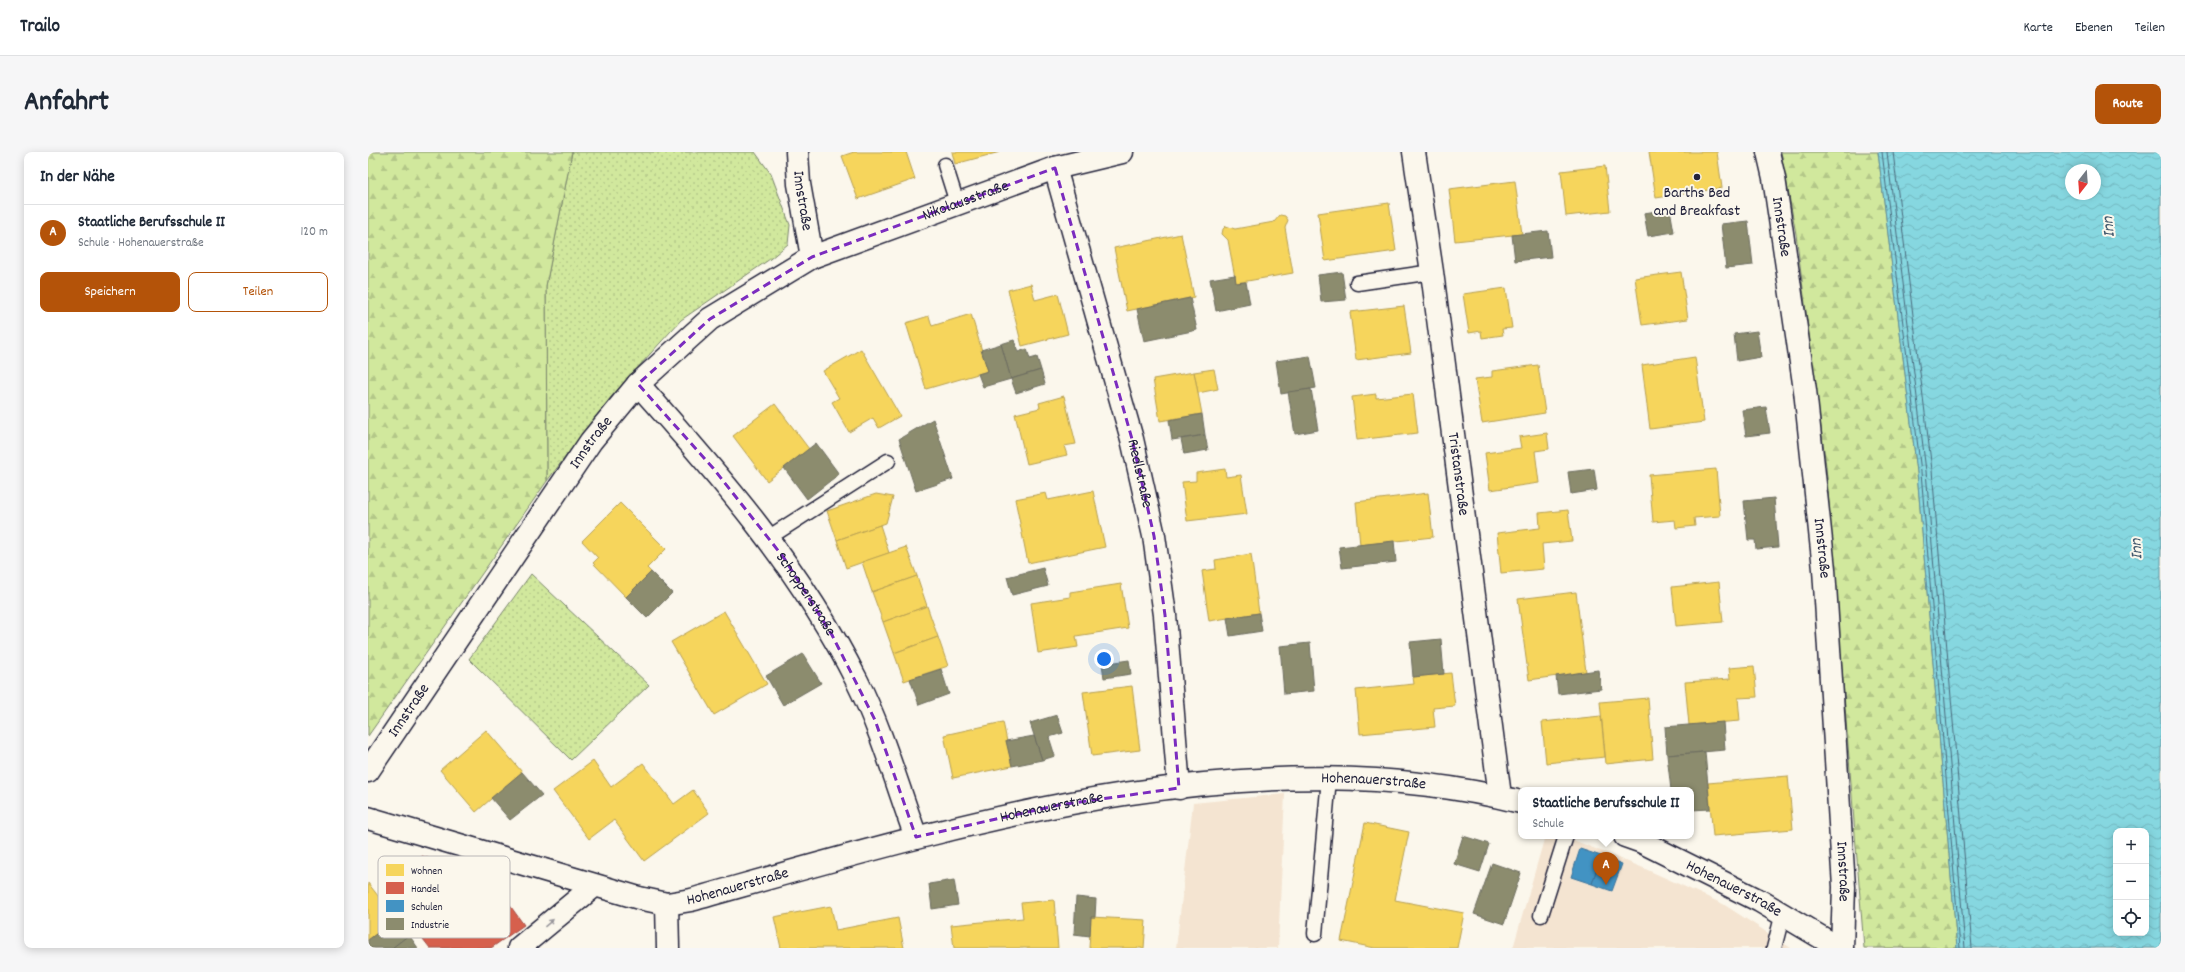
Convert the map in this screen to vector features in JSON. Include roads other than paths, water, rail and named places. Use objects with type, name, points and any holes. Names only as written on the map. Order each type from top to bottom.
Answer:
[{"type":"street","name":"Innstraße","points":[[368,771],[591,441],[638,384],[710,319],[812,257],[799,184],[797,152]]},
{"type":"street","name":"Nikolausstraße","points":[[812,257],[1055,168],[1122,152]]},
{"type":"street","name":"Tristanstraße","points":[[1414,152],[1432,272],[1500,796]]},
{"type":"street","name":"Innstraße","points":[[1768,152],[1774,178],[1805,390],[1824,569],[1844,888],[1840,948]]},
{"type":"street","name":"Riedlstraße","points":[[1055,168],[1132,439],[1154,536],[1165,615],[1179,788]]},
{"type":"street","name":"Schopperstraße","points":[[638,384],[713,468],[784,558],[832,635],[857,681],[875,720],[916,837]]},
{"type":"street","name":"Hohenauerstraße","points":[[510,861],[594,886],[667,904],[690,900],[916,837],[1059,805],[1179,788],[1286,778],[1329,778],[1380,780],[1439,787],[1500,796],[1518,801]]},
{"type":"street","name":"Hohenauerstraße","points":[[368,818],[494,856]]},
{"type":"street","name":"Hohenauerstraße","points":[[1634,839],[1783,913],[1840,948]]},
{"type":"street","points":[[519,948],[594,886]]},
{"type":"street","points":[[667,904],[668,948]]},
{"type":"lane","points":[[945,165],[957,203]]},
{"type":"lane","points":[[1357,283],[1432,272]]},
{"type":"lane","points":[[768,538],[888,461]]},
{"type":"lane","points":[[1315,934],[1329,778]]},
{"type":"lane","points":[[1541,915],[1565,839]]},
{"type":"lane","points":[[1774,948],[1783,913]]},
{"type":"water","name":"Inn","points":[[1878,152],[2161,152],[2161,948],[1957,948],[1917,472]]},
{"type":"place","name":"Barths Bed and Breakfast","points":[[1697,177]]},
{"type":"place","name":"Staatliche Berufsschule II","points":[[1606,885]]}]
